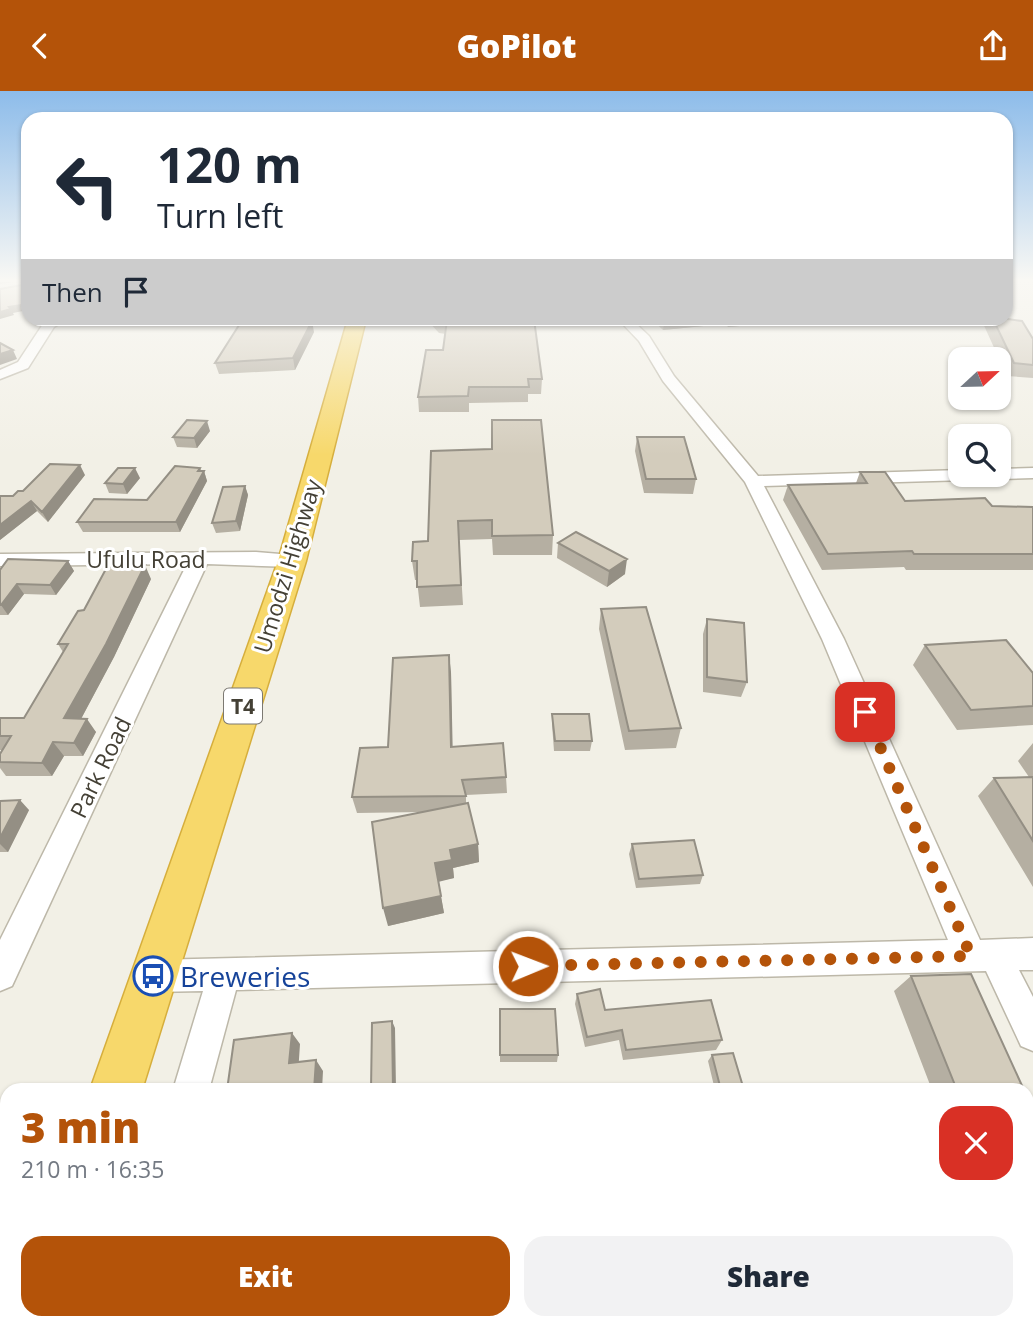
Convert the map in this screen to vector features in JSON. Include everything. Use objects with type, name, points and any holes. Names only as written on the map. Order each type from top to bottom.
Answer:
[{"type":"highway","name":"Umodzi Highway","points":[[118,1083],[292,561],[351,340]]},
{"type":"street","points":[[0,376],[23,365],[39,340]]},
{"type":"street","points":[[644,340],[668,378],[753,481],[834,639],[983,955],[1033,1034]]},
{"type":"street","points":[[753,481],[1033,473]]},
{"type":"street","name":"Park Road","points":[[0,975],[200,559]]},
{"type":"street","name":"Ufulu Road","points":[[0,560],[292,561]]},
{"type":"street","points":[[153,976],[1033,954]]},
{"type":"street","points":[[193,1083],[224,974]]},
{"type":"building","points":[[230,340],[302,340],[293,358],[215,363]]},
{"type":"building","points":[[444,340],[537,340],[542,379],[528,379],[529,387],[469,387],[468,396],[418,397],[426,350],[443,350]]},
{"type":"building","points":[[1003,340],[1033,340],[1033,365],[1014,363],[1012,347],[1006,347]]},
{"type":"building","points":[[0,343],[13,350],[0,354]]},
{"type":"building","points":[[187,420],[207,421],[194,438],[173,437]]},
{"type":"building","points":[[492,420],[541,420],[553,535],[492,536],[492,520],[458,521],[461,585],[417,587],[417,561],[412,561],[413,542],[428,541],[431,451],[492,449]]},
{"type":"building","points":[[637,437],[684,437],[696,479],[646,479]]},
{"type":"building","points":[[50,464],[80,465],[42,512],[31,501],[0,525],[0,496],[13,496],[18,491],[23,491]]},
{"type":"building","points":[[175,466],[200,468],[198,471],[204,471],[176,522],[77,522],[94,499],[147,500]]},
{"type":"building","points":[[118,468],[135,468],[123,484],[105,483]]},
{"type":"building","points":[[860,472],[885,472],[905,501],[985,498],[992,506],[1033,507],[1033,554],[914,554],[912,551],[828,554],[788,485],[867,483]]},
{"type":"building","points":[[245,486],[236,521],[212,523],[223,487]]},
{"type":"building","points":[[576,532],[627,559],[609,571],[558,543]]},
{"type":"building","points":[[8,559],[68,561],[50,585],[17,584],[0,605],[0,570]]},
{"type":"building","points":[[145,565],[106,644],[64,718],[87,719],[74,743],[53,742],[42,763],[0,762],[0,754],[11,736],[0,736],[0,718],[24,718],[68,644],[58,644],[78,611],[84,610],[107,567]]},
{"type":"building","points":[[646,607],[681,728],[629,731],[601,609]]},
{"type":"building","points":[[707,619],[744,623],[747,682],[707,677]]},
{"type":"building","points":[[1006,640],[1033,673],[1033,706],[971,710],[925,645]]},
{"type":"building","points":[[449,655],[451,747],[503,743],[506,777],[462,780],[466,796],[352,797],[360,748],[388,747],[393,658]]},
{"type":"building","points":[[552,714],[589,714],[592,741],[555,741]]},
{"type":"building","points":[[1033,777],[1033,841],[994,778]]},
{"type":"building","points":[[20,800],[0,838],[0,801]]},
{"type":"building","points":[[468,803],[478,844],[450,850],[452,860],[435,863],[441,896],[383,908],[372,822]]},
{"type":"building","points":[[694,840],[703,875],[639,879],[632,844]]},
{"type":"building","points":[[971,974],[1021,1083],[954,1083],[911,976]]},
{"type":"building","points":[[600,989],[605,1010],[711,1000],[722,1040],[626,1050],[622,1030],[587,1037],[577,994]]},
{"type":"building","points":[[500,1009],[555,1009],[558,1055],[500,1055]]},
{"type":"building","points":[[392,1021],[393,1083],[371,1083],[372,1023]]},
{"type":"building","points":[[292,1033],[289,1063],[316,1060],[314,1083],[228,1083],[234,1040]]},
{"type":"building","points":[[733,1053],[742,1083],[719,1083],[712,1055]]},
{"type":"place","name":"Breweries","points":[[153,976]]},
{"type":"route","points":[[528,966],[971,956],[865,712]]}]
